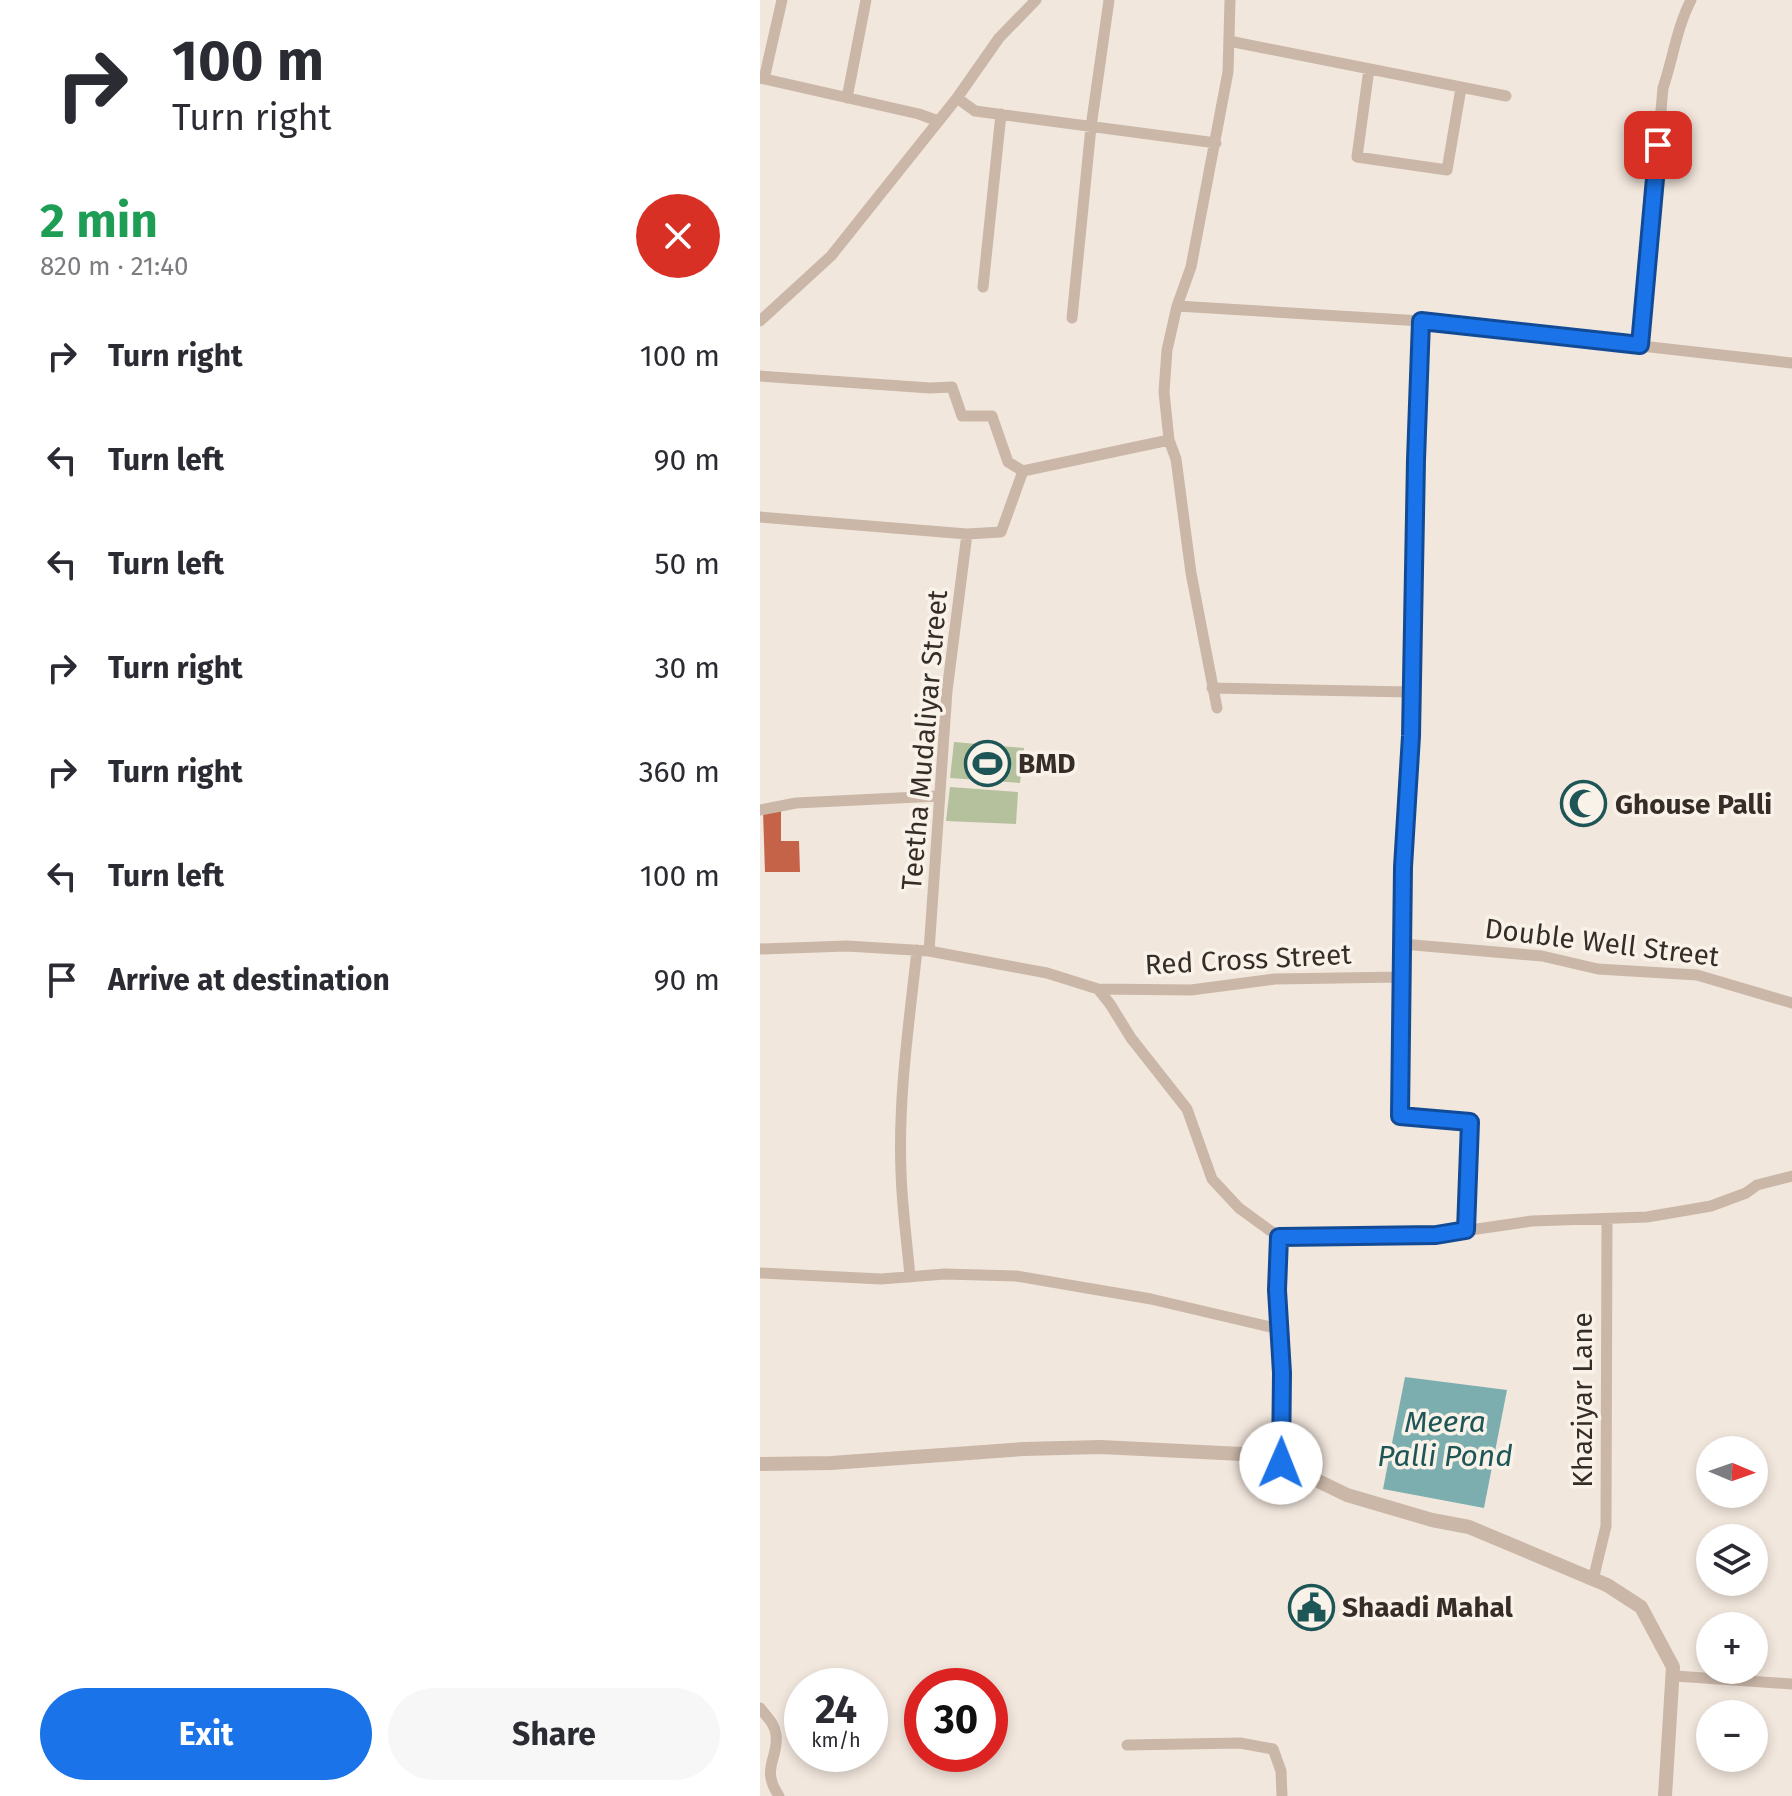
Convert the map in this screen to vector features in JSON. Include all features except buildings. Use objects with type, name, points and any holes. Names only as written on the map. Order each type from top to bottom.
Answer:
[{"type":"street","points":[[782,0],[762,79],[938,121]]},
{"type":"street","points":[[847,98],[866,0]]},
{"type":"street","points":[[760,321],[831,256],[957,98],[999,38],[1036,0]]},
{"type":"street","points":[[1072,318],[1091,127],[1109,0]]},
{"type":"street","points":[[1217,708],[1191,573],[1164,392],[1167,350],[1177,306],[1191,267],[1228,72],[1230,0]]},
{"type":"street","points":[[1640,345],[1663,88],[1676,49],[1680,22],[1691,0]]},
{"type":"street","points":[[1229,41],[1506,96]]},
{"type":"street","points":[[1369,69],[1357,157],[1447,170],[1461,88]]},
{"type":"street","points":[[957,98],[975,111],[1216,143]]},
{"type":"street","points":[[983,287],[1001,114]]},
{"type":"street","points":[[1177,306],[1421,321],[1792,363]]},
{"type":"street","points":[[1421,321],[1411,736],[1403,867],[1400,1116],[1470,1122],[1466,1230]]},
{"type":"street","points":[[760,376],[952,387],[962,416],[992,416],[1008,462],[1023,471],[1169,440]]},
{"type":"street","points":[[760,517],[967,534],[1001,532],[1023,471]]},
{"type":"street","name":"Teetha Mudaliyar Street","points":[[910,1277],[901,1173],[908,1025],[923,951],[947,691],[967,534]]},
{"type":"street","points":[[1212,688],[1410,692]]},
{"type":"street","points":[[760,810],[796,803],[939,796]]},
{"type":"street","name":"Double Well Street","points":[[1402,944],[1542,956],[1598,969],[1697,975],[1792,1003]]},
{"type":"street","name":"Red Cross Street","points":[[760,949],[817,946],[923,951],[1047,973],[1098,989],[1191,990],[1275,979],[1401,977]]},
{"type":"street","points":[[1098,989],[1131,1038],[1187,1109],[1212,1179],[1239,1208],[1279,1237],[1436,1235],[1532,1221],[1647,1217],[1711,1206],[1746,1193],[1757,1185],[1792,1176]]},
{"type":"street","name":"Khaziyar Lane","points":[[1593,1580],[1606,1526],[1607,1219]]},
{"type":"street","points":[[1279,1237],[1281,1463]]},
{"type":"street","points":[[760,1273],[881,1279],[945,1274],[1016,1276],[1151,1299],[1279,1329]]},
{"type":"street","points":[[760,1464],[831,1463],[1101,1447],[1242,1454],[1281,1463],[1347,1495],[1432,1520],[1469,1527],[1622,1593],[1641,1607],[1666,1650],[1675,1676],[1665,1796]]},
{"type":"street","points":[[1675,1676],[1792,1684]]},
{"type":"street","points":[[760,1708],[774,1726],[777,1739],[769,1773],[779,1796]]},
{"type":"street","points":[[1127,1745],[1240,1743],[1273,1749],[1281,1771],[1282,1796]]},
{"type":"green space","name":"BMD","points":[[954,742],[1024,748],[1020,783],[950,778]]},
{"type":"green space","points":[[950,787],[1018,792],[1016,824],[946,821]]},
{"type":"water","name":"Meera Palli Pond","points":[[1405,1377],[1507,1390],[1484,1508],[1383,1489]]},
{"type":"place","name":"BMD","points":[[987,763]]},
{"type":"place","name":"Ghouse Palli","points":[[1584,804]]},
{"type":"place","name":"Shaadi Mahal","points":[[1311,1607]]},
{"type":"route","points":[[1281,1463],[1282,1347],[1277,1290],[1279,1237],[1436,1235],[1466,1230],[1470,1122],[1400,1116],[1398,1077],[1401,917],[1411,736],[1421,321],[1640,345],[1658,145]]}]
